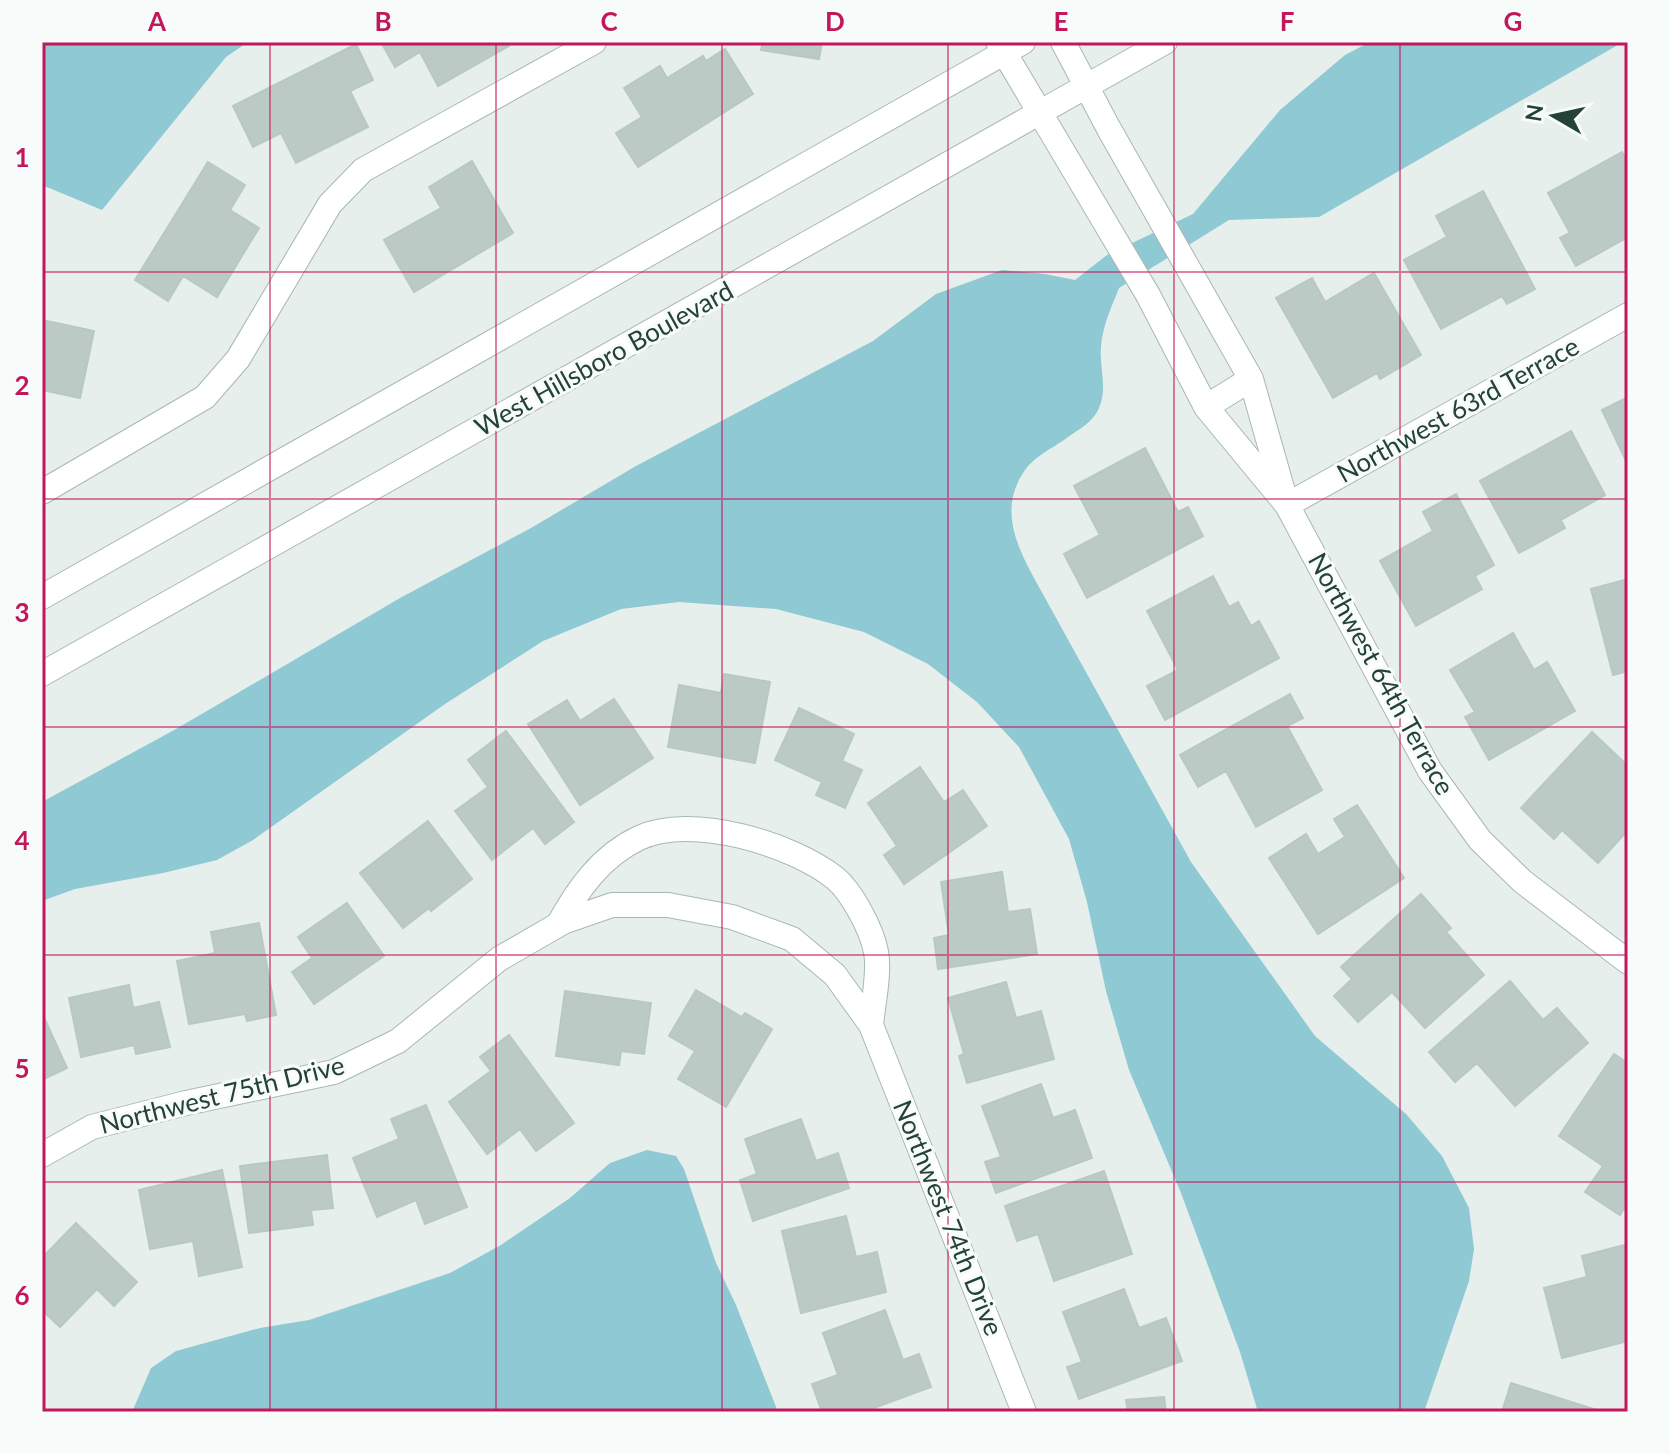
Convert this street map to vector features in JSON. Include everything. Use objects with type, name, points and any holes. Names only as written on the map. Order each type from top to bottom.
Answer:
[{"type":"street","points":[[42,492],[205,397],[238,359],[330,204],[363,170],[594,42]]},
{"type":"street","name":"Northwest 64th Terrace","points":[[1063,42],[1251,379],[1287,505]]},
{"type":"street","name":"West Hillsboro Boulevard","points":[[42,674],[1165,42]]},
{"type":"street","points":[[42,597],[1008,46]]},
{"type":"street","name":"Northwest 64th Terrace","points":[[1008,46],[1040,113],[1148,295],[1206,407],[1287,505],[1430,771],[1480,840],[1522,881],[1628,962]]},
{"type":"street","name":"Northwest 63rd Terrace","points":[[1287,505],[1628,315]]},
{"type":"street","points":[[1206,407],[1251,379]]},
{"type":"street","name":"Northwest 75th Drive","points":[[558,925],[592,873],[615,851],[642,836],[671,828],[718,833]]},
{"type":"street","name":"Northwest 74th Drive","points":[[718,833],[772,845],[811,862],[838,880],[865,921],[877,954],[871,1025]]},
{"type":"street","name":"Northwest 75th Drive","points":[[42,1155],[92,1127],[186,1103],[334,1072],[398,1041],[499,959],[558,925],[612,905],[668,905],[732,917]]},
{"type":"street","name":"Northwest 74th Drive","points":[[732,917],[792,939],[835,975],[871,1025],[1024,1412]]},
{"type":"water","points":[[42,42],[248,42],[226,57],[102,210],[42,185]]},
{"type":"water","points":[[1370,42],[1623,42],[1319,217],[1229,220],[1119,288],[1102,339],[1103,393],[1099,408],[1084,426],[1028,466],[1017,484],[1011,511],[1016,538],[1027,565],[1191,862],[1315,1036],[1406,1114],[1442,1156],[1469,1208],[1474,1249],[1469,1281],[1424,1412],[1258,1412],[1240,1352],[1181,1193],[1129,1070],[1106,991],[1087,902],[1069,839],[1019,747],[977,702],[928,664],[864,632],[776,609],[679,602],[621,609],[543,641],[445,704],[253,840],[217,860],[75,889],[42,901],[42,802],[176,729],[400,598],[531,528],[636,466],[873,341],[936,294],[1002,270],[1075,280],[1107,255],[1193,214],[1280,110],[1345,55]]},
{"type":"water","points":[[647,1150],[676,1156],[684,1169],[716,1263],[778,1412],[132,1412],[151,1368],[176,1351],[260,1328],[309,1320],[450,1273],[501,1245],[570,1198],[610,1163]]},
{"type":"building","points":[[381,42],[506,42],[509,46],[438,86],[420,52],[395,67]]},
{"type":"building","points":[[763,42],[822,42],[819,59],[761,50]]},
{"type":"building","points":[[356,44],[373,80],[350,91],[368,127],[296,163],[281,133],[253,147],[233,106]]},
{"type":"building","points":[[725,49],[753,94],[638,167],[616,133],[642,117],[624,88],[660,66],[667,78],[703,56],[706,61]]},
{"type":"building","points":[[1622,152],[1628,163],[1628,237],[1576,266],[1560,238],[1570,233],[1548,193]]},
{"type":"building","points":[[472,161],[513,233],[414,292],[384,240],[441,208],[429,187]]},
{"type":"building","points":[[208,162],[245,185],[230,210],[259,228],[217,297],[183,276],[168,301],[135,280]]},
{"type":"building","points":[[1483,191],[1535,289],[1507,304],[1502,296],[1441,329],[1404,260],[1447,237],[1436,216]]},
{"type":"building","points":[[1374,273],[1421,355],[1380,379],[1377,373],[1333,398],[1276,298],[1312,278],[1325,302]]},
{"type":"building","points":[[42,320],[94,331],[80,398],[42,390]]},
{"type":"building","points":[[1628,397],[1628,465],[1602,410]]},
{"type":"building","points":[[1571,431],[1605,495],[1561,520],[1565,528],[1519,553],[1480,481]]},
{"type":"building","points":[[1145,448],[1178,512],[1188,507],[1203,536],[1087,598],[1064,554],[1100,535],[1074,486]]},
{"type":"building","points":[[1456,494],[1494,565],[1475,576],[1482,589],[1416,626],[1380,561],[1433,531],[1423,512]]},
{"type":"building","points":[[1213,576],[1229,607],[1238,602],[1251,626],[1259,621],[1279,658],[1165,720],[1147,686],[1178,670],[1147,611]]},
{"type":"building","points":[[1628,579],[1628,671],[1613,675],[1591,589]]},
{"type":"building","points":[[1513,633],[1534,670],[1547,662],[1575,711],[1489,760],[1465,717],[1475,712],[1450,670]]},
{"type":"building","points":[[724,674],[770,682],[755,763],[668,747],[679,685],[721,693]]},
{"type":"building","points":[[1290,694],[1303,718],[1287,726],[1322,790],[1256,827],[1226,771],[1198,787],[1180,755]]},
{"type":"building","points":[[614,699],[653,758],[580,805],[528,724],[567,700],[580,721]]},
{"type":"building","points":[[799,708],[854,734],[842,761],[862,770],[845,808],[816,795],[822,782],[775,760]]},
{"type":"building","points":[[506,731],[574,822],[545,844],[533,828],[492,860],[455,811],[488,787],[468,760]]},
{"type":"building","points":[[1592,732],[1628,766],[1628,774],[1623,780],[1628,785],[1628,830],[1598,863],[1562,830],[1554,839],[1521,808]]},
{"type":"building","points":[[920,767],[944,802],[963,790],[987,826],[904,884],[884,855],[897,846],[868,803]]},
{"type":"building","points":[[1357,805],[1404,878],[1318,934],[1269,858],[1306,834],[1318,854],[1345,837],[1334,819]]},
{"type":"building","points":[[428,821],[472,879],[403,928],[360,873]]},
{"type":"building","points":[[1002,872],[1008,912],[1030,909],[1037,954],[938,969],[934,938],[949,935],[941,882]]},
{"type":"building","points":[[1421,894],[1451,928],[1446,932],[1484,975],[1425,1028],[1392,992],[1358,1022],[1334,996],[1352,979],[1341,967]]},
{"type":"building","points":[[347,903],[384,956],[314,1004],[292,972],[312,958],[298,937]]},
{"type":"building","points":[[259,923],[276,1015],[247,1021],[245,1014],[189,1024],[177,961],[215,953],[211,932]]},
{"type":"building","points":[[1510,981],[1543,1020],[1557,1008],[1588,1043],[1515,1106],[1477,1063],[1455,1082],[1429,1052]]},
{"type":"building","points":[[1006,982],[1016,1018],[1041,1011],[1054,1059],[967,1083],[959,1056],[964,1054],[948,998]]},
{"type":"building","points":[[129,985],[133,1008],[159,1002],[170,1047],[136,1054],[134,1045],[81,1057],[69,998]]},
{"type":"building","points":[[696,990],[742,1017],[745,1013],[772,1029],[726,1107],[678,1079],[695,1051],[669,1036]]},
{"type":"building","points":[[565,991],[651,1003],[644,1054],[621,1051],[619,1065],[556,1056]]},
{"type":"building","points":[[42,1013],[67,1068],[42,1080]]},
{"type":"building","points":[[509,1035],[574,1123],[536,1151],[520,1129],[487,1154],[449,1102],[491,1071],[480,1057]]},
{"type":"building","points":[[1614,1054],[1628,1063],[1628,1202],[1620,1215],[1585,1192],[1603,1166],[1559,1136]]},
{"type":"building","points":[[1041,1084],[1053,1118],[1075,1110],[1092,1158],[996,1193],[985,1162],[1001,1157],[982,1106]]},
{"type":"building","points":[[426,1105],[467,1207],[425,1224],[416,1200],[377,1217],[353,1158],[399,1139],[391,1119]]},
{"type":"building","points":[[801,1119],[816,1161],[838,1153],[849,1188],[753,1221],[740,1180],[757,1174],[745,1139]]},
{"type":"building","points":[[327,1155],[333,1208],[311,1210],[313,1225],[249,1233],[240,1166]]},
{"type":"building","points":[[222,1170],[242,1267],[199,1276],[193,1241],[150,1249],[139,1190]]},
{"type":"building","points":[[1104,1171],[1132,1254],[1054,1281],[1038,1234],[1017,1241],[1005,1206]]},
{"type":"building","points":[[846,1216],[856,1257],[877,1252],[886,1292],[801,1313],[782,1231]]},
{"type":"building","points":[[76,1223],[137,1282],[114,1306],[97,1289],[60,1327],[42,1310],[42,1258]]},
{"type":"building","points":[[1628,1244],[1628,1341],[1562,1358],[1544,1288],[1587,1277],[1582,1256]]},
{"type":"building","points":[[1124,1289],[1139,1328],[1166,1318],[1182,1361],[1079,1399],[1067,1367],[1082,1362],[1063,1312]]},
{"type":"building","points":[[885,1310],[903,1360],[919,1354],[931,1387],[863,1412],[822,1412],[812,1384],[838,1375],[823,1333]]},
{"type":"building","points":[[1511,1383],[1603,1412],[1502,1412]]},
{"type":"building","points":[[1164,1397],[1166,1412],[1128,1412],[1126,1400]]}]
